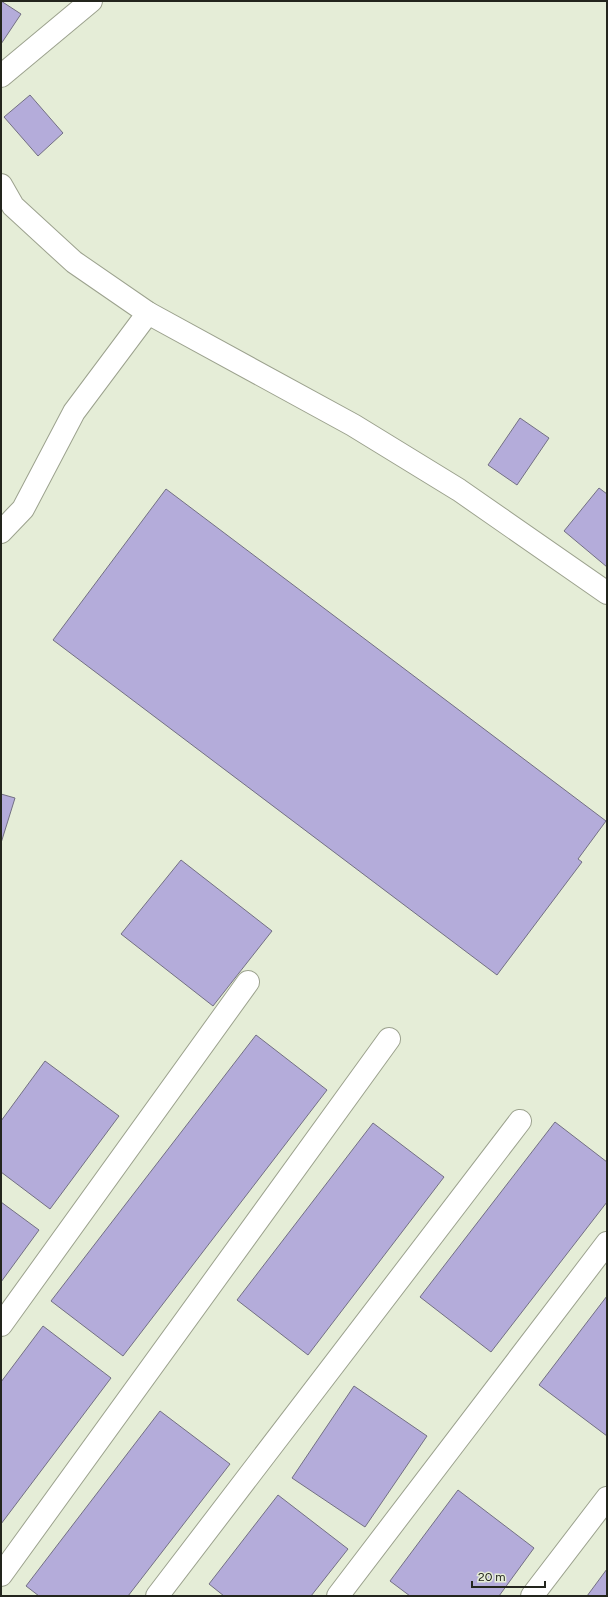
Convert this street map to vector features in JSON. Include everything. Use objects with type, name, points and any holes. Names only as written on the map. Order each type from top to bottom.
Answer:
[{"type":"street","points":[[1,76],[91,1]]},
{"type":"street","points":[[1,185],[13,206],[74,262],[148,313],[366,433],[459,490],[607,594]]},
{"type":"street","points":[[1,532],[23,509],[74,412],[148,313]]},
{"type":"street","points":[[1,1325],[248,982]]},
{"type":"street","points":[[1,1575],[388,1039]]},
{"type":"street","points":[[157,1596],[520,1121]]},
{"type":"street","points":[[338,1596],[607,1243]]},
{"type":"street","points":[[532,1596],[607,1498]]},
{"type":"building","points":[[1,1],[21,14],[1,44]]},
{"type":"building","points":[[30,95],[63,133],[38,156],[4,117]]},
{"type":"building","points":[[520,418],[549,438],[517,485],[488,465]]},
{"type":"building","points":[[599,488],[607,494],[607,567],[564,531]]},
{"type":"building","points":[[166,489],[606,821],[578,859],[582,862],[497,975],[53,640]]},
{"type":"building","points":[[1,794],[15,798],[1,843]]},
{"type":"building","points":[[181,860],[272,931],[213,1006],[121,934]]},
{"type":"building","points":[[256,1035],[327,1090],[123,1356],[51,1301]]},
{"type":"building","points":[[45,1061],[119,1116],[50,1209],[1,1172],[1,1121]]},
{"type":"building","points":[[555,1122],[607,1162],[607,1202],[491,1352],[420,1297]]},
{"type":"building","points":[[373,1123],[444,1177],[308,1355],[237,1300]]},
{"type":"building","points":[[1,1202],[39,1230],[1,1282]]},
{"type":"building","points":[[607,1296],[607,1436],[539,1385]]},
{"type":"building","points":[[43,1326],[111,1378],[1,1524],[1,1382]]},
{"type":"building","points":[[354,1386],[427,1436],[365,1527],[292,1478]]},
{"type":"building","points":[[160,1411],[230,1464],[128,1596],[39,1596],[26,1586]]},
{"type":"building","points":[[458,1490],[534,1548],[499,1596],[410,1596],[390,1581]]},
{"type":"building","points":[[278,1495],[348,1549],[311,1596],[224,1596],[209,1584]]},
{"type":"building","points":[[607,1569],[607,1596],[587,1596]]}]
